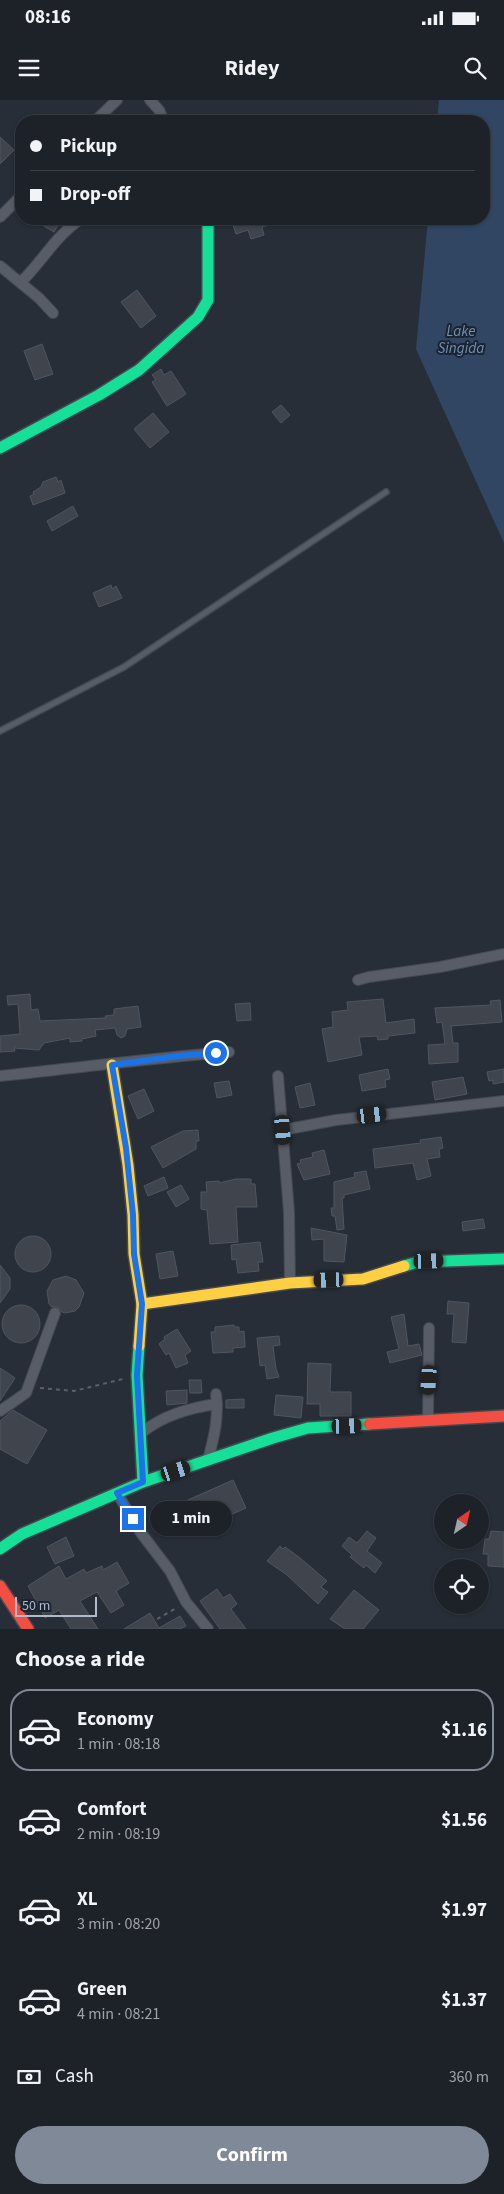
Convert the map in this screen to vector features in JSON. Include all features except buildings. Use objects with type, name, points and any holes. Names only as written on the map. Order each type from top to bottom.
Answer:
[{"type":"main road","points":[[0,448],[100,395],[139,370],[198,317],[208,300],[208,225]]},
{"type":"main road","points":[[112,1065],[126,1148],[133,1215],[134,1254],[142,1304],[137,1375],[143,1482]]},
{"type":"main road","points":[[142,1304],[290,1283],[363,1279],[418,1262],[504,1259]]},
{"type":"main road","points":[[0,1550],[22,1534],[143,1482],[308,1428],[504,1416]]},
{"type":"main road","points":[[0,1586],[28,1629]]},
{"type":"street","points":[[101,115],[117,100]]},
{"type":"street","points":[[150,100],[161,115]]},
{"type":"street","points":[[0,217],[15,202]]},
{"type":"street","points":[[21,282],[44,259],[63,234],[74,225]]},
{"type":"street","points":[[0,266],[21,282],[53,313]]},
{"type":"street","points":[[358,980],[504,954]]},
{"type":"street","points":[[0,1076],[229,1052]]},
{"type":"street","points":[[278,1076],[288,1212],[290,1283]]},
{"type":"street","points":[[283,1130],[336,1120],[504,1101]]},
{"type":"street","points":[[0,1411],[26,1393],[55,1313]]},
{"type":"street","points":[[428,1420],[429,1328]]},
{"type":"street","points":[[141,1432],[165,1416],[198,1407],[217,1399],[217,1425],[208,1460]]},
{"type":"street","points":[[117,1493],[141,1533],[170,1570],[186,1602],[208,1629]]},
{"type":"lane","points":[[0,731],[124,667],[386,492]]},
{"type":"path","points":[[26,1393],[37,1388],[79,1390],[137,1375]]},
{"type":"path","points":[[157,1619],[186,1602]]},
{"type":"water","name":"Lake Singida","points":[[439,100],[504,100],[504,543],[416,349],[427,225],[490,225],[490,115],[438,115]]},
{"type":"traffic: fast","points":[[0,448],[99,395],[139,370],[198,317],[208,300],[208,225]]},
{"type":"traffic: fast","points":[[404,1266],[418,1262],[504,1259]]},
{"type":"traffic: fast","points":[[139,1346],[137,1375],[143,1482]]},
{"type":"traffic: fast","points":[[0,1549],[22,1534],[143,1482],[308,1428],[369,1424]]},
{"type":"traffic: slow","points":[[112,1065],[128,1165],[133,1215],[134,1254],[142,1304],[139,1346]]},
{"type":"traffic: slow","points":[[142,1304],[290,1283],[363,1279],[404,1266]]},
{"type":"traffic: jam","points":[[369,1424],[504,1416]]},
{"type":"traffic: jam","points":[[0,1586],[28,1629]]},
{"type":"route","points":[[133,1519],[117,1493],[143,1482],[137,1375],[142,1304],[134,1254],[133,1215],[126,1148],[112,1065],[141,1060],[216,1053]]}]
